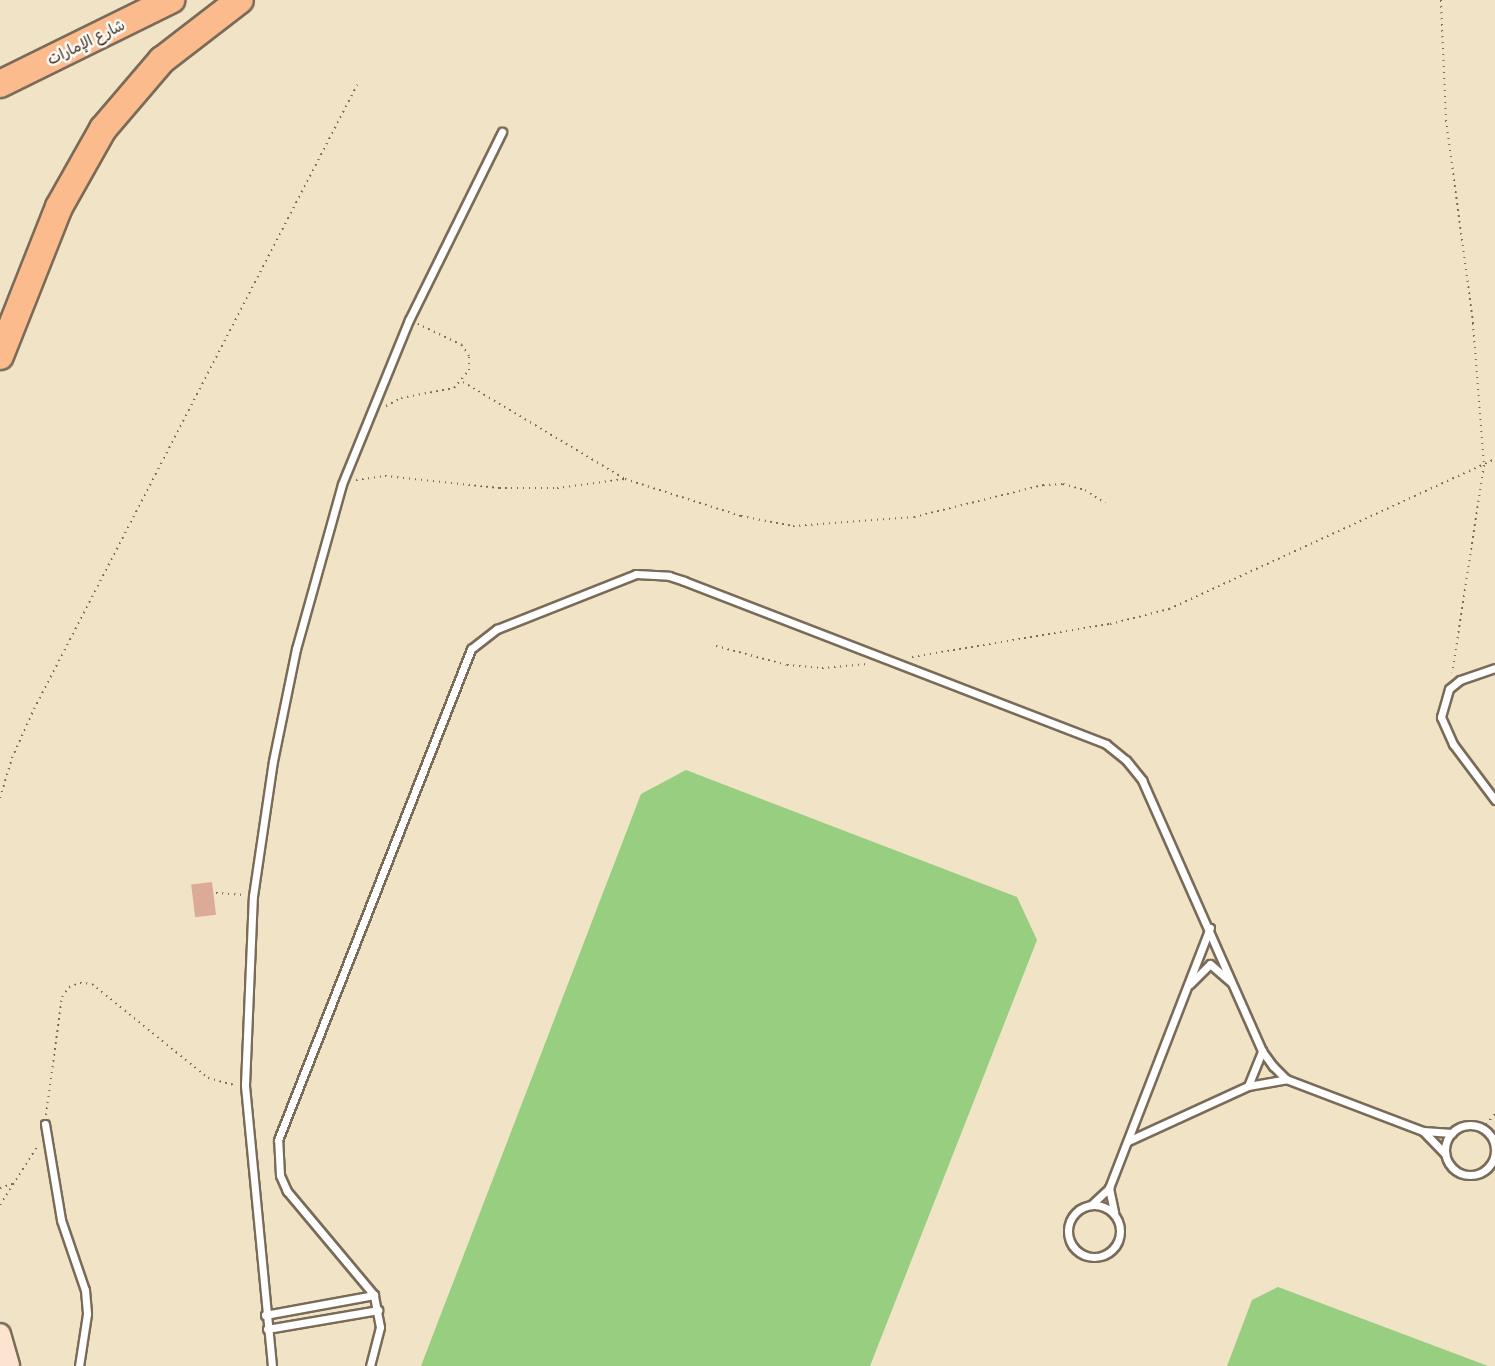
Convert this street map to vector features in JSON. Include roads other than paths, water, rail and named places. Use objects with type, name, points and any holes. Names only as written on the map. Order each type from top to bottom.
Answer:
[{"type":"highway","name":"شارع الإمارات","points":[[0,84],[171,0]]},
{"type":"highway","points":[[0,356],[59,207],[103,129],[162,60],[240,0]]},
{"type":"main road","points":[[0,1334],[9,1366]]},
{"type":"lane","points":[[272,1366],[265,1315],[245,1085],[253,896],[273,761],[296,649],[342,484],[364,422],[409,320],[502,132]]},
{"type":"lane","points":[[370,1366],[378,1344],[378,1311],[374,1295],[287,1191],[278,1166],[278,1140],[471,649],[483,637],[514,622],[618,580],[652,573],[676,578],[1083,734],[1126,760],[1142,780],[1210,928],[1262,1051],[1286,1079],[1423,1131],[1452,1133],[1466,1126],[1482,1129],[1494,1149],[1484,1170],[1460,1173],[1423,1131]]},
{"type":"lane","points":[[1495,668],[1460,680],[1449,689],[1442,702],[1445,731],[1495,800]]},
{"type":"lane","points":[[1109,1188],[1114,1214],[1120,1228],[1117,1244],[1105,1254],[1082,1253],[1071,1241],[1069,1226],[1077,1212],[1091,1205],[1109,1188],[1210,928]]},
{"type":"lane","points":[[1185,990],[1210,964],[1235,986]]},
{"type":"lane","points":[[1248,1086],[1262,1051]]},
{"type":"lane","points":[[1128,1141],[1248,1086],[1286,1079]]},
{"type":"lane","points":[[45,1124],[61,1220],[85,1290],[87,1314],[80,1366]]},
{"type":"lane","points":[[1445,1154],[1452,1133]]},
{"type":"lane","points":[[1091,1205],[1104,1206],[1114,1214]]},
{"type":"lane","points":[[265,1315],[374,1295]]},
{"type":"lane","points":[[267,1329],[378,1311]]}]
